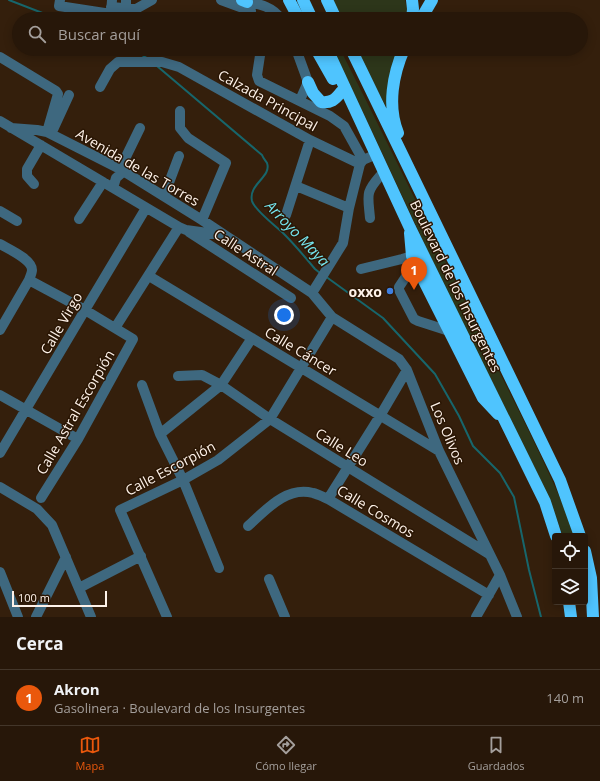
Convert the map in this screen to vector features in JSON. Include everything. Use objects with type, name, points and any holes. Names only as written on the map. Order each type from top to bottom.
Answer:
[{"type":"highway","points":[[289,0],[295,12]]},
{"type":"highway","points":[[303,0],[309,12]]},
{"type":"highway","points":[[412,0],[413,12]]},
{"type":"highway","points":[[425,12],[432,0]]},
{"type":"highway","points":[[320,56],[341,92],[364,160],[380,176],[408,224],[413,259],[483,398],[507,424]]},
{"type":"highway","name":"Boulevard de los Insurgentes","points":[[330,56],[408,224],[545,502],[555,533]]},
{"type":"highway","name":"Boulevard de los Insurgentes","points":[[354,56],[560,480],[579,533]]},
{"type":"highway","points":[[401,56],[394,81],[392,106],[393,118],[427,206]]},
{"type":"highway","points":[[308,82],[313,93],[321,102],[328,103],[334,101],[341,92]]},
{"type":"highway","points":[[588,564],[591,578],[593,617]]},
{"type":"highway","points":[[569,605],[571,617]]},
{"type":"street","points":[[60,0],[59,6],[98,12]]},
{"type":"street","points":[[112,4],[126,9],[136,9],[152,0]]},
{"type":"street","points":[[221,0],[248,8],[261,4],[274,12]]},
{"type":"street","points":[[260,56],[257,75],[259,81],[300,100],[330,116],[344,126],[364,160],[349,208],[343,243],[315,289]]},
{"type":"street","points":[[299,56],[308,82],[300,100]]},
{"type":"street","points":[[2,59],[26,72],[56,91],[58,94],[49,133]]},
{"type":"street","name":"Calzada Principal","points":[[100,87],[110,69],[118,62],[162,62],[178,67],[310,140],[364,160]]},
{"type":"street","points":[[49,133],[69,95]]},
{"type":"street","points":[[180,111],[180,128],[188,138],[226,163],[202,220]]},
{"type":"street","name":"Avenida de las Torres","points":[[0,121],[182,228],[225,236]]},
{"type":"street","name":"Avenida de las Torres","points":[[11,128],[37,130],[49,133],[122,170],[225,236],[315,289]]},
{"type":"street","points":[[113,188],[116,178],[122,170],[140,128]]},
{"type":"street","points":[[286,215],[310,140]]},
{"type":"street","points":[[34,184],[27,176],[27,169],[41,145]]},
{"type":"street","points":[[164,196],[179,156]]},
{"type":"street","points":[[370,218],[368,192],[370,187],[380,176]]},
{"type":"street","points":[[79,219],[103,182]]},
{"type":"street","points":[[296,186],[349,208]]},
{"type":"street","name":"Calle Virgo","points":[[0,453],[146,208]]},
{"type":"street","points":[[0,211],[17,221]]},
{"type":"street","points":[[29,280],[115,328],[182,228]]},
{"type":"street","name":"Calle Astral","points":[[182,228],[291,298]]},
{"type":"street","points":[[0,244],[26,260],[32,271],[29,280],[0,330]]},
{"type":"street","points":[[361,268],[402,259],[413,259],[399,287],[399,290],[414,319],[449,331]]},
{"type":"street","name":"Calle Cáncer","points":[[149,276],[439,451]]},
{"type":"street","name":"Los Olivos","points":[[315,289],[332,317],[399,359],[407,370],[439,451],[500,575],[518,617]]},
{"type":"street","name":"Calle Escorpión","points":[[141,556],[120,510],[183,480],[218,460],[270,419],[332,317]]},
{"type":"street","name":"Calle Astral Escorpión","points":[[41,498],[78,439],[133,339],[115,328]]},
{"type":"street","points":[[160,434],[222,385],[252,338]]},
{"type":"street","points":[[328,498],[407,370]]},
{"type":"street","name":"Calle Leo","points":[[178,376],[202,376],[222,385],[270,419],[489,554]]},
{"type":"street","points":[[142,384],[160,434],[183,480],[219,568]]},
{"type":"street","points":[[0,395],[78,439]]},
{"type":"street","points":[[0,486],[37,509],[52,526],[91,617]]},
{"type":"street","name":"Calle Cosmos","points":[[248,526],[279,499],[295,492],[312,493],[328,498],[489,595]]},
{"type":"street","points":[[79,588],[141,556],[167,617]]},
{"type":"street","points":[[36,617],[66,557]]},
{"type":"street","points":[[0,572],[18,617]]},
{"type":"street","points":[[476,617],[500,575]]},
{"type":"street","points":[[269,579],[285,617]]},
{"type":"green space","points":[[333,0],[405,0],[407,10],[407,12],[339,12]]},
{"type":"green space","points":[[335,56],[344,56],[533,439],[575,533],[562,533],[549,499],[441,279]]},
{"type":"green space","points":[[360,56],[398,56],[388,110]]},
{"type":"waterway","name":"Arroyo Maya","points":[[9,0],[40,12]]},
{"type":"waterway","name":"Arroyo Maya","points":[[143,56],[147,58]]},
{"type":"waterway","name":"Arroyo Maya","points":[[157,66],[262,155],[268,168],[253,190],[252,201],[261,214],[288,238],[320,273]]},
{"type":"waterway","name":"Arroyo Maya","points":[[325,276],[383,318],[435,374],[459,416],[473,446],[500,473],[514,497],[529,570],[541,617]]},
{"type":"place","name":"Akron","points":[[414,290]]},
{"type":"place","name":"oxxo","points":[[390,291]]}]
